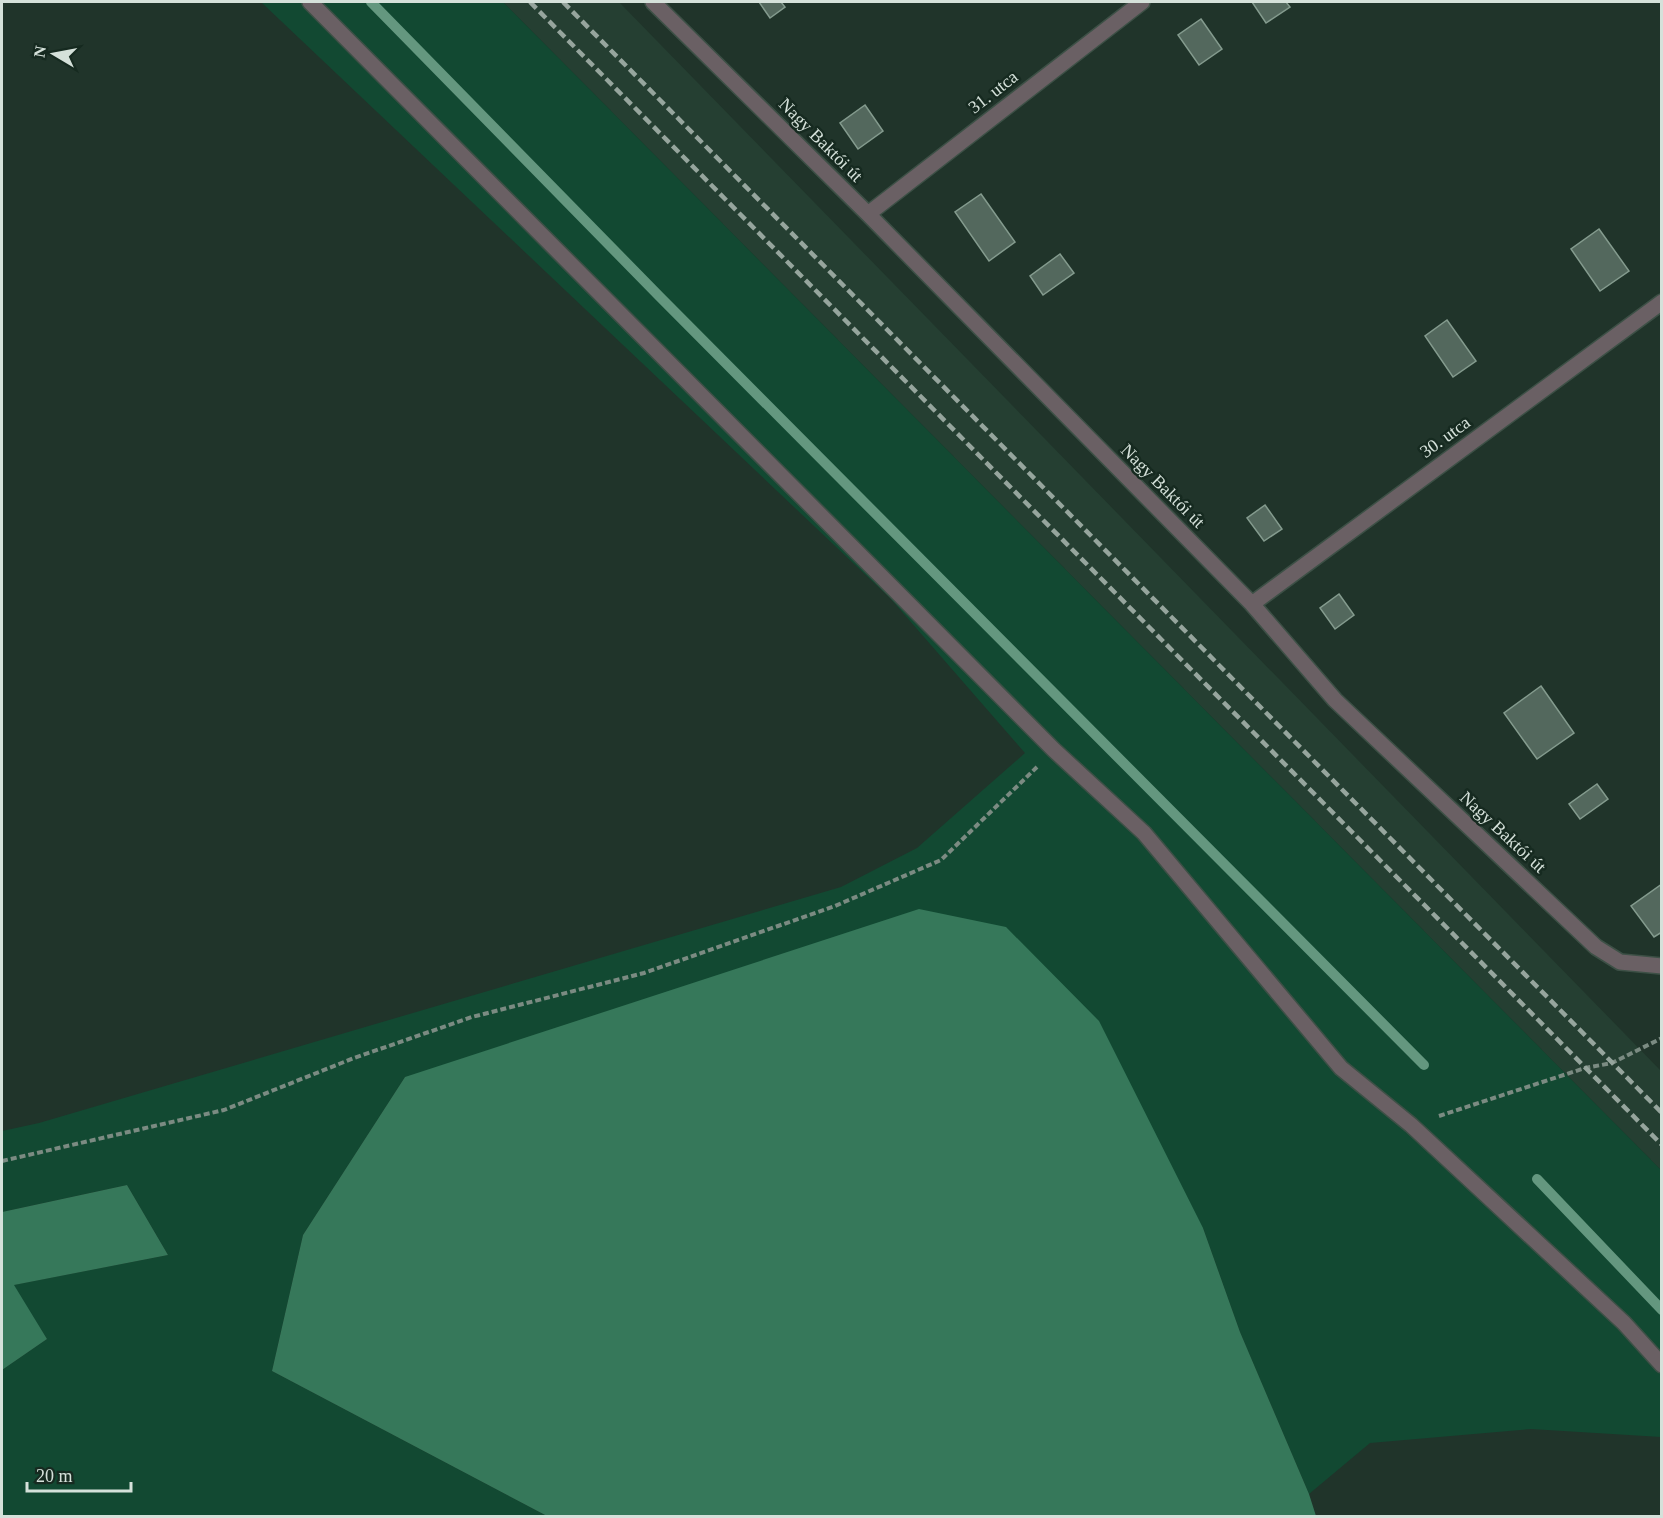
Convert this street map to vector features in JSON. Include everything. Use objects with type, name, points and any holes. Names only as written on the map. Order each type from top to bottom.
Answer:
[{"type":"street","points":[[310,2],[1054,750],[1144,833],[1341,1068],[1411,1125],[1624,1323],[1662,1365]]},
{"type":"street","name":"Nagy Baktói út","points":[[653,2],[868,214],[1252,604],[1335,700],[1596,947],[1620,962],[1662,966]]},
{"type":"street","name":"31. utca","points":[[868,214],[1142,2]]},
{"type":"street","name":"30. utca","points":[[1252,604],[1662,302]]},
{"type":"path","points":[[2,1161],[224,1110],[354,1058],[472,1017],[644,973],[835,906],[941,860],[1054,750]]},
{"type":"path","points":[[1411,1125],[1585,1068],[1612,1063],[1662,1038]]},
{"type":"shaded area","points":[[503,2],[619,2],[1661,1071],[1661,1170]]},
{"type":"green space","points":[[261,2],[503,2],[1661,1170],[1661,1437],[1531,1429],[1370,1443],[1309,1494],[1240,1332],[1203,1228],[405,1077],[303,1235],[272,1371],[547,1516],[2,1516],[2,1370],[47,1339],[13,1285],[168,1255],[127,1185],[2,1212],[2,1131],[39,1123],[841,887],[917,848],[1025,753],[890,598]]},
{"type":"green space","points":[[919,909],[1006,927],[1099,1021],[1203,1228],[1240,1332],[1309,1494],[1316,1516],[547,1516],[272,1371],[303,1235],[405,1077]]},
{"type":"green space","points":[[127,1185],[168,1255],[14,1285],[47,1339],[2,1370],[2,1212]]},
{"type":"building","points":[[759,2],[781,2],[785,7],[770,18]]},
{"type":"building","points":[[1252,2],[1286,2],[1290,7],[1266,23]]},
{"type":"building","points":[[1201,19],[1222,49],[1199,65],[1178,35]]},
{"type":"building","points":[[865,105],[883,131],[858,149],[840,123]]},
{"type":"building","points":[[981,194],[1015,242],[989,261],[955,212]]},
{"type":"building","points":[[1599,229],[1629,271],[1600,291],[1571,249]]},
{"type":"building","points":[[1060,254],[1074,273],[1043,295],[1030,276]]},
{"type":"building","points":[[1447,320],[1476,361],[1453,377],[1425,336]]},
{"type":"building","points":[[1265,505],[1282,529],[1264,541],[1247,518]]},
{"type":"building","points":[[1339,594],[1354,615],[1335,629],[1320,608]]},
{"type":"building","points":[[1541,686],[1574,733],[1537,759],[1504,713]]},
{"type":"building","points":[[1597,784],[1608,799],[1580,819],[1569,804]]},
{"type":"building","points":[[1662,884],[1662,932],[1654,937],[1631,906]]},
{"type":"waterway","points":[[371,2],[660,297],[1424,1065]]},
{"type":"waterway","points":[[1537,1179],[1662,1310]]},
{"type":"railway","points":[[530,2],[1662,1145]]},
{"type":"railway","points":[[563,2],[1662,1113]]}]
